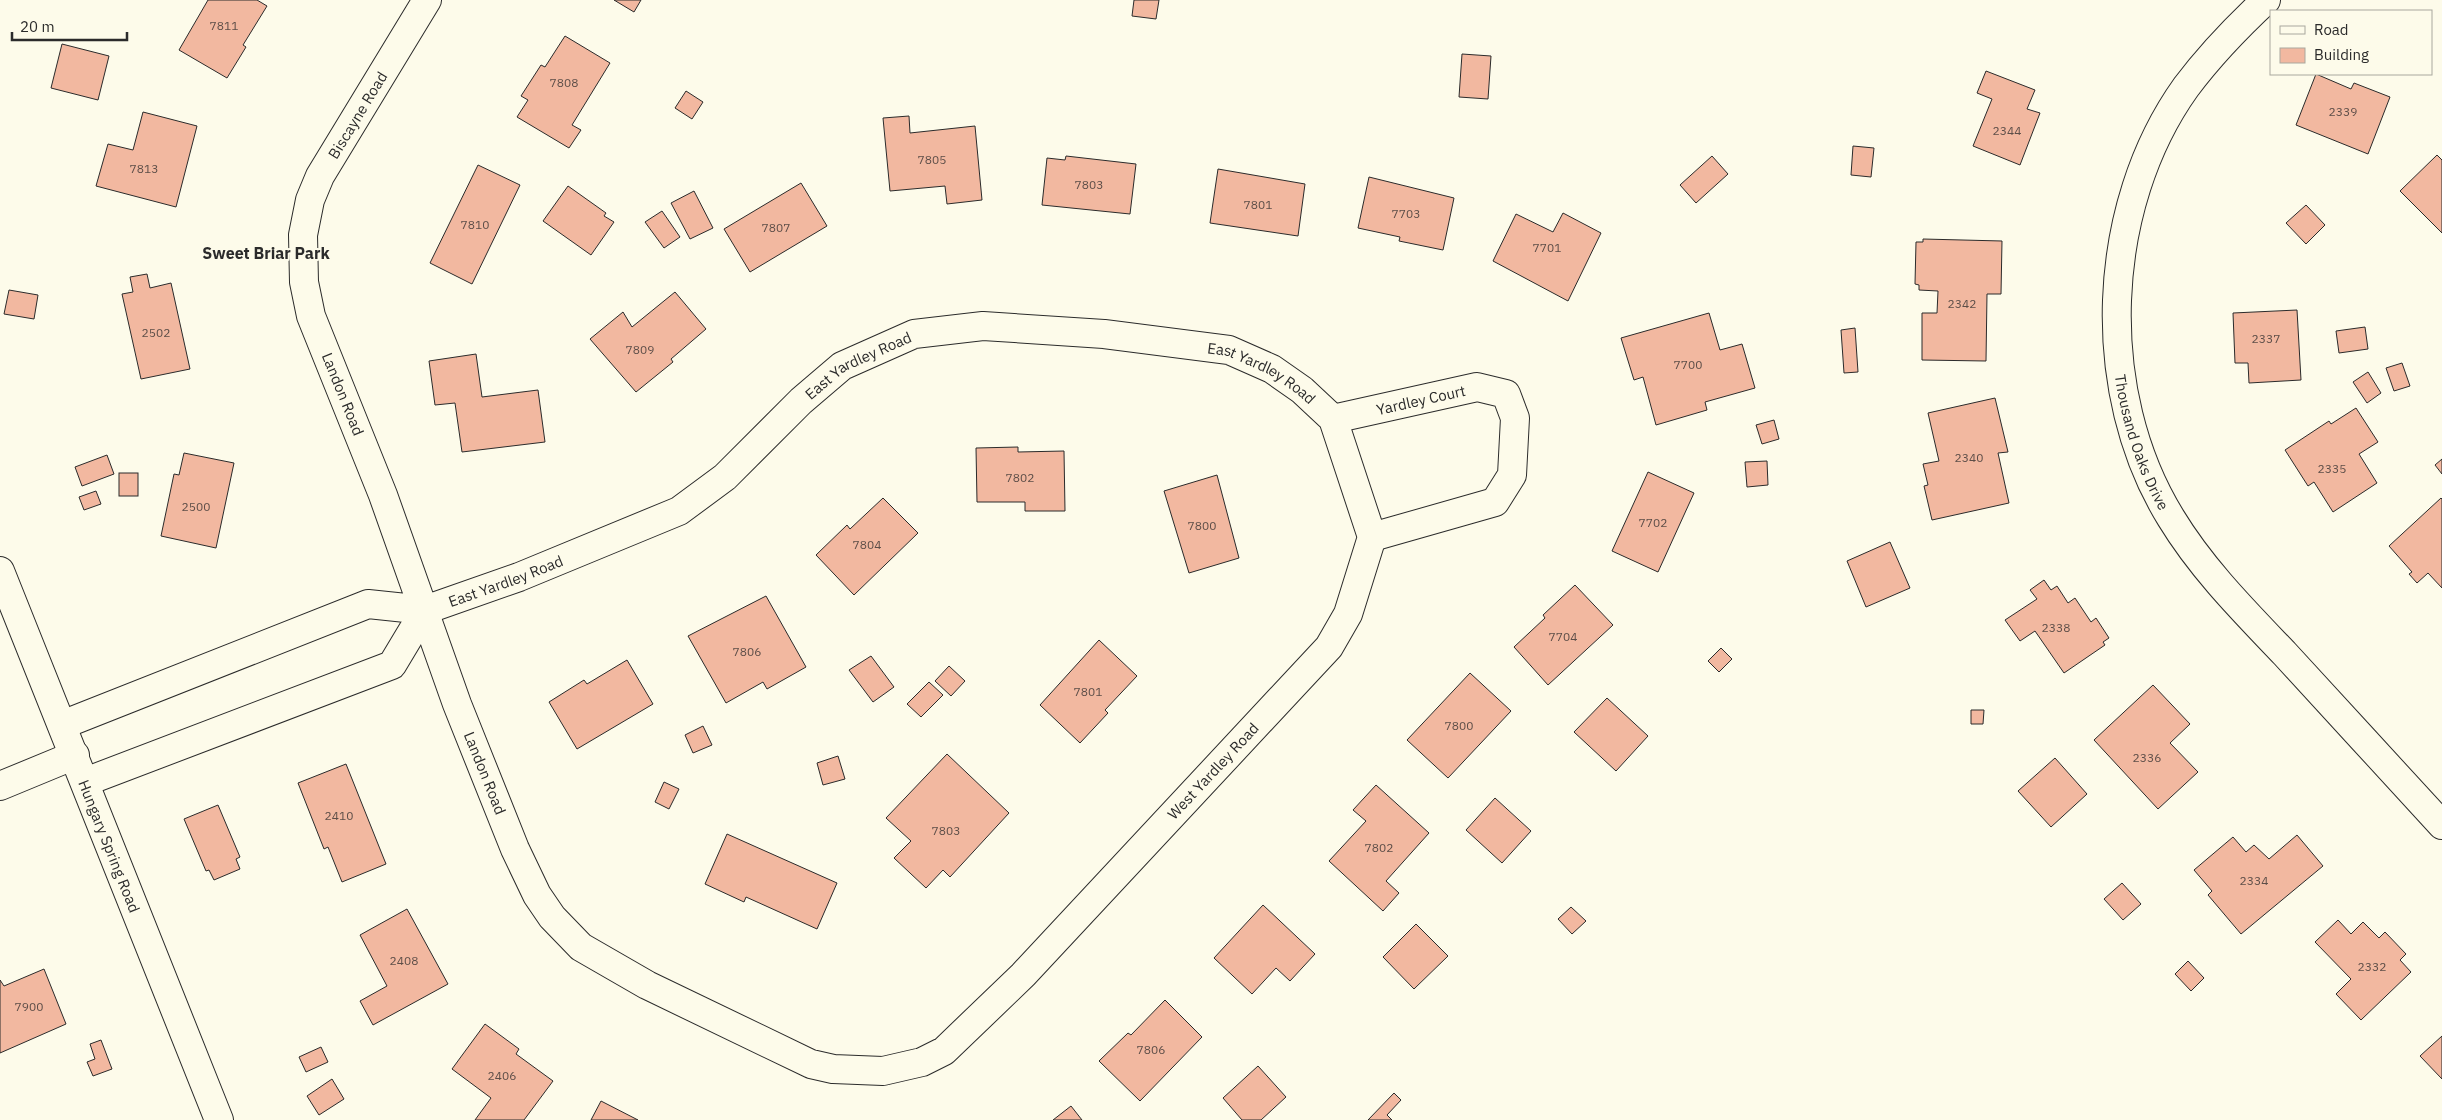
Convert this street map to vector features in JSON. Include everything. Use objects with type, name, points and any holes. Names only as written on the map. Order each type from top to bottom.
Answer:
[{"type":"street","name":"Biscayne Road","points":[[303,235],[310,200],[320,176],[341,138],[427,0]]},
{"type":"street","name":"Thousand Oaks Drive","points":[[2266,0],[2225,39],[2186,88],[2155,142],[2135,189],[2119,260],[2116,326],[2119,362],[2133,434],[2158,496],[2204,566],[2442,825]]},
{"type":"street","name":"Landon Road","points":[[303,235],[304,282],[311,316],[383,495],[457,704],[515,849],[537,895],[552,917],[582,947],[647,985],[811,1064],[833,1069],[883,1072],[922,1062]]},
{"type":"street","name":"East Yardley Road","points":[[62,725],[368,604],[425,610],[519,577],[678,511],[726,477],[801,401],[842,366],[914,334],[984,326],[1104,334],[1229,350],[1272,369],[1302,390],[1333,419]]},
{"type":"street","name":"Yardley Court","points":[[1333,419],[1477,387],[1506,394],[1515,418],[1512,475],[1495,502],[1372,537]]},
{"type":"street","points":[[1333,419],[1372,537]]},
{"type":"street","name":"West Yardley Road","points":[[922,1062],[944,1051],[1023,975],[1329,647],[1348,614],[1372,537]]},
{"type":"street","name":"Hungary Spring Road","points":[[0,571],[219,1120]]},
{"type":"street","points":[[85,782],[392,665],[425,610]]},
{"type":"street","points":[[0,786],[75,755]]},
{"type":"building","points":[[208,0],[257,0],[267,6],[243,45],[246,47],[227,78],[179,50]]},
{"type":"building","points":[[614,0],[641,0],[634,12]]},
{"type":"building","points":[[1134,0],[1159,0],[1156,19],[1132,16]]},
{"type":"building","points":[[565,36],[610,63],[572,125],[581,130],[569,148],[517,117],[528,100],[521,96],[541,65],[545,67]]},
{"type":"building","points":[[62,44],[109,56],[98,100],[51,88]]},
{"type":"building","points":[[1462,54],[1491,56],[1488,99],[1459,97]]},
{"type":"building","points":[[1986,71],[2035,90],[2027,109],[2040,113],[2020,165],[1973,146],[1992,99],[1977,93]]},
{"type":"building","points":[[2316,75],[2351,89],[2354,83],[2390,97],[2368,154],[2296,125]]},
{"type":"building","points":[[686,91],[703,102],[692,119],[675,108]]},
{"type":"building","points":[[143,112],[197,126],[176,207],[96,186],[108,144],[133,150]]},
{"type":"building","points":[[909,116],[910,133],[975,126],[982,200],[947,204],[945,186],[890,191],[883,118]]},
{"type":"building","points":[[1853,146],[1874,148],[1871,177],[1851,175]]},
{"type":"building","points":[[2437,155],[2442,160],[2442,233],[2400,191]]},
{"type":"building","points":[[1066,156],[1136,164],[1130,214],[1042,205],[1047,158],[1065,160]]},
{"type":"building","points":[[1712,156],[1728,174],[1696,203],[1680,185]]},
{"type":"building","points":[[478,165],[520,185],[472,284],[430,263]]},
{"type":"building","points":[[1218,169],[1305,184],[1298,236],[1210,223]]},
{"type":"building","points":[[1369,177],[1454,198],[1443,250],[1399,241],[1400,237],[1358,228]]},
{"type":"building","points":[[801,183],[827,226],[750,272],[724,229]]},
{"type":"building","points":[[568,186],[606,213],[604,216],[614,222],[591,255],[543,221]]},
{"type":"building","points":[[694,191],[713,228],[690,239],[671,203]]},
{"type":"building","points":[[2306,205],[2325,225],[2306,244],[2286,223]]},
{"type":"building","points":[[662,211],[680,237],[664,248],[645,222]]},
{"type":"building","points":[[1563,213],[1601,233],[1568,301],[1493,261],[1516,214],[1553,232]]},
{"type":"building","points":[[1923,239],[2002,241],[2001,294],[1987,294],[1986,361],[1922,360],[1922,313],[1937,313],[1938,291],[1919,290],[1919,285],[1915,284],[1916,242],[1923,242]]},
{"type":"building","points":[[147,274],[150,288],[171,283],[190,369],[141,379],[122,294],[133,292],[130,277]]},
{"type":"building","points":[[9,290],[38,295],[34,319],[4,314]]},
{"type":"building","points":[[675,292],[706,329],[671,359],[673,362],[636,392],[590,339],[623,312],[632,327]]},
{"type":"building","points":[[2297,310],[2301,380],[2249,383],[2248,363],[2235,363],[2233,313]]},
{"type":"building","points":[[1709,313],[1720,350],[1742,344],[1755,388],[1705,402],[1707,410],[1656,425],[1643,377],[1634,380],[1621,338]]},
{"type":"building","points":[[2365,327],[2368,349],[2339,353],[2336,331]]},
{"type":"building","points":[[1855,328],[1858,372],[1844,373],[1841,330]]},
{"type":"building","points":[[476,354],[482,397],[538,390],[545,442],[462,452],[455,403],[435,405],[429,361]]},
{"type":"building","points":[[2402,363],[2410,386],[2394,391],[2386,368]]},
{"type":"building","points":[[2368,372],[2381,393],[2367,403],[2353,382]]},
{"type":"building","points":[[1995,398],[2008,452],[1998,453],[2009,503],[1932,520],[1924,486],[1928,485],[1923,464],[1939,461],[1928,413]]},
{"type":"building","points":[[2356,408],[2378,442],[2359,454],[2377,483],[2333,512],[2314,482],[2308,486],[2285,450],[2329,421],[2331,424]]},
{"type":"building","points":[[1774,420],[1779,439],[1762,444],[1756,425]]},
{"type":"building","points":[[1018,447],[1018,452],[1064,451],[1065,511],[1025,511],[1025,502],[977,502],[976,448]]},
{"type":"building","points":[[184,453],[234,463],[216,548],[161,536],[174,474],[179,475]]},
{"type":"building","points":[[107,455],[114,474],[82,486],[75,467]]},
{"type":"building","points":[[2442,459],[2442,474],[2435,465]]},
{"type":"building","points":[[1767,461],[1768,485],[1747,487],[1745,462]]},
{"type":"building","points":[[1648,472],[1694,493],[1658,572],[1612,551]]},
{"type":"building","points":[[119,473],[138,473],[138,496],[119,496]]},
{"type":"building","points":[[1217,475],[1239,558],[1189,573],[1164,491]]},
{"type":"building","points":[[96,491],[101,504],[84,510],[79,497]]},
{"type":"building","points":[[883,498],[918,533],[854,595],[816,555],[847,525],[850,529]]},
{"type":"building","points":[[2441,498],[2442,588],[2428,573],[2417,583],[2409,574],[2412,572],[2389,546]]},
{"type":"building","points":[[1890,542],[1910,588],[1866,607],[1847,561]]},
{"type":"building","points":[[2044,580],[2051,590],[2057,586],[2068,603],[2075,598],[2091,622],[2096,618],[2109,638],[2103,642],[2105,645],[2064,673],[2035,631],[2020,641],[2005,620],[2037,599],[2030,590]]},
{"type":"building","points":[[1575,585],[1613,625],[1548,685],[1514,647],[1545,618],[1543,615]]},
{"type":"building","points":[[766,596],[806,667],[767,689],[763,682],[726,703],[688,636]]},
{"type":"building","points":[[1099,640],[1137,676],[1105,710],[1108,713],[1080,743],[1040,705]]},
{"type":"building","points":[[1721,648],[1732,659],[1719,672],[1708,661]]},
{"type":"building","points":[[871,656],[894,687],[873,702],[849,670]]},
{"type":"building","points":[[627,660],[653,704],[577,749],[549,702],[584,680],[587,684]]},
{"type":"building","points":[[949,666],[965,681],[951,696],[935,681]]},
{"type":"building","points":[[1470,673],[1511,711],[1448,778],[1407,740]]},
{"type":"building","points":[[929,682],[943,695],[921,717],[907,704]]},
{"type":"building","points":[[2153,685],[2190,724],[2170,743],[2198,772],[2158,809],[2094,740]]},
{"type":"building","points":[[1607,698],[1648,736],[1616,771],[1574,732]]},
{"type":"building","points":[[1971,710],[1984,710],[1983,724],[1971,724]]},
{"type":"building","points":[[703,726],[712,745],[693,753],[685,735]]},
{"type":"building","points":[[947,754],[1009,813],[950,877],[943,870],[926,888],[894,858],[911,841],[886,818]]},
{"type":"building","points":[[838,756],[845,779],[823,785],[817,763]]},
{"type":"building","points":[[2055,758],[2087,794],[2051,827],[2018,791]]},
{"type":"building","points":[[346,764],[386,864],[342,882],[328,847],[324,849],[298,783]]},
{"type":"building","points":[[664,782],[679,789],[669,809],[655,802]]},
{"type":"building","points":[[1376,785],[1429,833],[1386,881],[1399,893],[1383,911],[1329,861],[1366,821],[1353,810]]},
{"type":"building","points":[[1495,798],[1531,831],[1502,863],[1466,830]]},
{"type":"building","points":[[218,805],[240,857],[236,859],[240,869],[214,880],[209,870],[206,871],[184,819]]},
{"type":"building","points":[[727,834],[837,883],[817,929],[746,897],[744,902],[705,884]]},
{"type":"building","points":[[2297,835],[2323,866],[2241,934],[2208,895],[2212,891],[2194,870],[2233,837],[2246,852],[2254,845],[2269,859]]},
{"type":"building","points":[[2122,883],[2141,904],[2123,920],[2104,899]]},
{"type":"building","points":[[1263,905],[1315,954],[1290,981],[1276,968],[1252,994],[1214,958]]},
{"type":"building","points":[[1571,907],[1586,921],[1572,934],[1558,919]]},
{"type":"building","points":[[407,909],[448,984],[373,1025],[360,1001],[387,986],[360,935]]},
{"type":"building","points":[[2338,920],[2351,934],[2363,922],[2379,938],[2385,932],[2406,954],[2400,960],[2411,972],[2361,1020],[2336,994],[2351,979],[2315,942]]},
{"type":"building","points":[[1416,924],[1448,956],[1414,989],[1383,957]]},
{"type":"building","points":[[2188,961],[2204,978],[2191,991],[2175,974]]},
{"type":"building","points":[[44,969],[66,1024],[0,1053],[0,980],[4,986]]},
{"type":"building","points":[[1165,1000],[1202,1037],[1140,1101],[1099,1061],[1128,1033],[1131,1035]]},
{"type":"building","points":[[485,1024],[519,1049],[516,1054],[553,1081],[524,1120],[475,1120],[491,1098],[452,1069]]},
{"type":"building","points":[[2442,1036],[2442,1079],[2420,1056]]},
{"type":"building","points":[[101,1040],[112,1069],[93,1076],[87,1062],[95,1059],[90,1044]]},
{"type":"building","points":[[321,1047],[328,1062],[306,1072],[299,1057]]},
{"type":"building","points":[[1258,1066],[1286,1097],[1261,1120],[1242,1120],[1223,1098]]},
{"type":"building","points":[[332,1079],[344,1099],[319,1115],[307,1096]]},
{"type":"building","points":[[1394,1093],[1401,1100],[1387,1115],[1392,1120],[1368,1120]]},
{"type":"building","points":[[601,1101],[638,1120],[591,1120]]},
{"type":"building","points":[[1071,1106],[1082,1120],[1053,1120]]},
{"type":"district","name":"Sweet Briar Park","points":[[266,253]]}]
